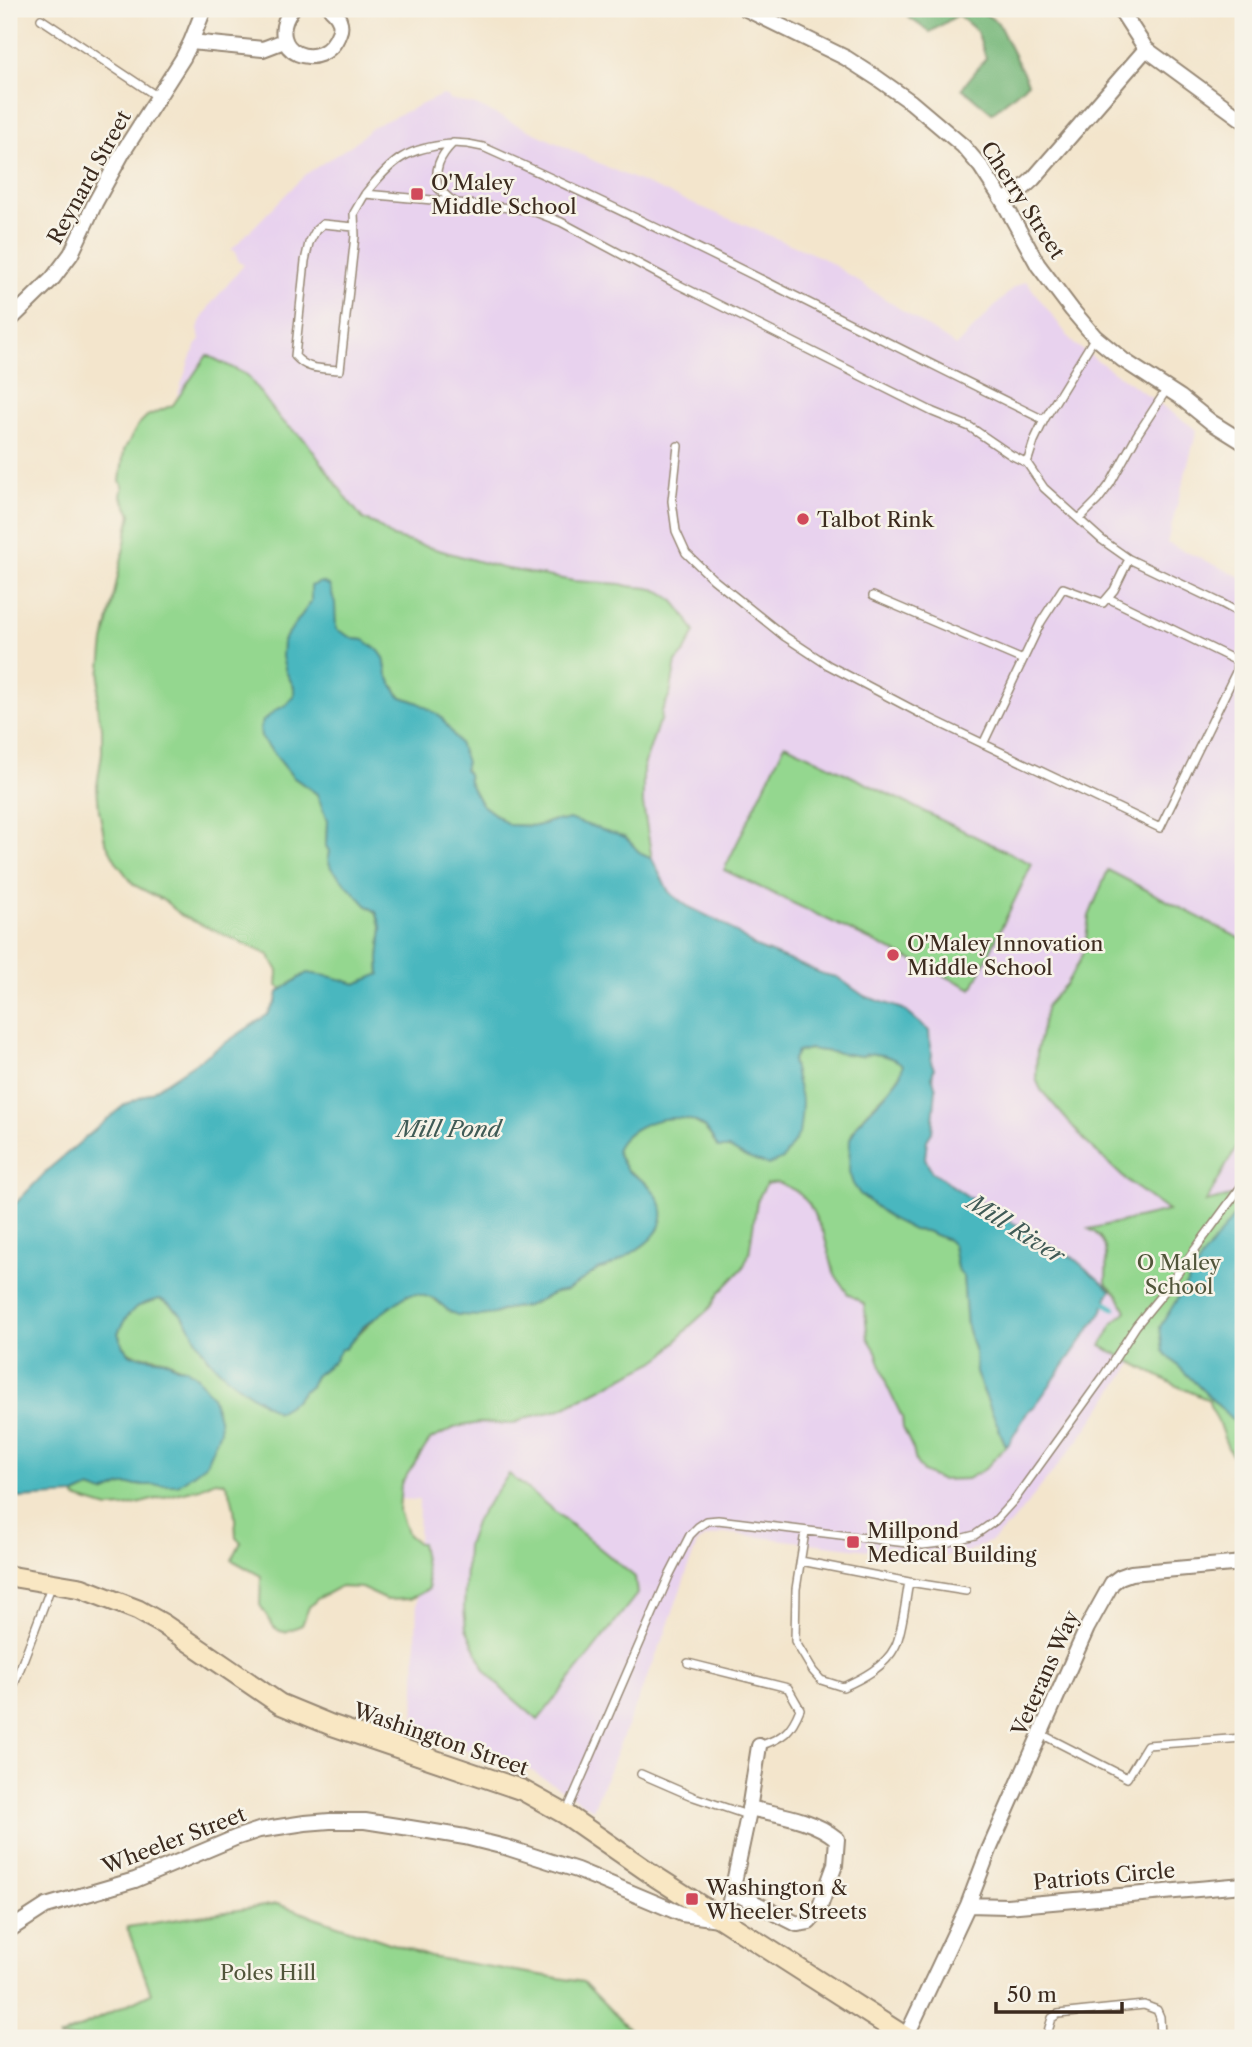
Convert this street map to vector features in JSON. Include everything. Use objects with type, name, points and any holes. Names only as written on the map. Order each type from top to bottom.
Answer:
[{"type":"main road","name":"Washington Street","points":[[9,1576],[81,1588],[138,1610],[281,1704],[331,1725],[522,1790],[565,1814],[656,1877],[906,2038]]},
{"type":"street","name":"Reynard Street","points":[[9,321],[53,278],[71,254],[123,152],[191,42],[204,9]]},
{"type":"street","points":[[292,9],[283,29],[284,41],[293,52],[307,56],[324,54],[335,45],[341,29],[337,14],[331,9]]},
{"type":"street","name":"Cherry Street","points":[[746,9],[846,58],[888,86],[963,146],[981,167],[1003,201],[1038,265],[1095,337],[1123,360],[1243,442]]},
{"type":"street","points":[[1120,9],[1146,49],[1243,120]]},
{"type":"street","points":[[191,42],[263,50],[284,41]]},
{"type":"street","points":[[1003,201],[1033,179],[1146,49]]},
{"type":"street","name":"Veterans Way","points":[[906,2038],[968,1905],[989,1850],[1087,1628],[1112,1583],[1131,1573],[1243,1563]]},
{"type":"street","points":[[726,1920],[760,1746]]},
{"type":"street","points":[[733,1892],[797,1924],[809,1922],[818,1912],[835,1865],[837,1839],[828,1831],[812,1823],[749,1812]]},
{"type":"street","name":"Wheeler Street","points":[[9,1930],[46,1906],[145,1876],[235,1838],[259,1830],[330,1821],[365,1821],[479,1840],[577,1870],[682,1914],[726,1920]]},
{"type":"street","name":"Patriots Circle","points":[[968,1905],[1007,1906],[1243,1885]]},
{"type":"lane","points":[[41,19],[159,97]]},
{"type":"lane","points":[[453,143],[441,155],[436,168],[436,179],[438,188],[457,203]]},
{"type":"lane","points":[[354,227],[323,224],[309,243],[295,356],[302,365],[310,368],[340,370],[354,227],[354,213],[366,194],[384,171],[419,148],[453,143],[468,144],[483,147],[570,186],[788,291],[1044,420]]},
{"type":"lane","points":[[366,194],[530,210],[561,222],[673,282],[933,412],[970,427],[1010,455],[1027,463],[1044,488],[1102,540],[1129,559],[1243,615]]},
{"type":"lane","points":[[1027,463],[1044,420],[1095,337]]},
{"type":"lane","points":[[1079,519],[1110,484],[1167,389]]},
{"type":"lane","points":[[678,446],[672,501],[676,531],[686,553],[713,579],[784,636],[828,665],[983,744],[1160,828],[1236,671],[1238,652],[1243,642]]},
{"type":"lane","points":[[983,744],[1041,622],[1063,588],[1103,603],[1114,590],[1129,559]]},
{"type":"lane","points":[[873,596],[1023,660]]},
{"type":"lane","points":[[1108,598],[1237,661]]},
{"type":"lane","points":[[565,1814],[669,1576],[690,1535],[698,1527],[707,1521],[718,1520],[923,1545],[975,1535],[995,1521],[1015,1499],[1103,1377],[1136,1326],[1243,1184]]},
{"type":"lane","points":[[805,1532],[796,1589],[795,1641],[813,1671],[821,1680],[831,1685],[843,1687],[873,1671],[896,1647],[909,1582]]},
{"type":"lane","points":[[800,1561],[966,1591]]},
{"type":"lane","points":[[9,1698],[52,1583]]},
{"type":"lane","points":[[688,1662],[788,1688],[800,1709],[793,1726],[780,1737],[760,1746]]},
{"type":"lane","points":[[1041,1734],[1127,1778],[1147,1745],[1243,1738]]},
{"type":"lane","points":[[642,1774],[694,1797],[749,1812]]},
{"type":"lane","points":[[1046,2038],[1052,2018],[1058,2014],[1144,2006],[1157,2010],[1161,2038]]},
{"type":"shaded area","name":"O'Maley Innovation Middle School","points":[[442,95],[450,100],[476,105],[620,173],[823,258],[956,346],[1013,288],[1026,281],[1074,344],[1197,430],[1167,543],[1243,578],[1243,1206],[1080,1438],[1011,1524],[991,1541],[968,1552],[935,1558],[726,1533],[704,1538],[697,1543],[665,1634],[593,1809],[532,1771],[414,1733],[419,1500],[297,1494],[452,1133],[172,411],[191,356],[200,339],[200,322],[211,304],[244,265],[239,262],[235,251],[231,250],[306,174],[353,144],[374,126]]},
{"type":"green space","points":[[9,9],[15,13],[12,68],[9,71]]},
{"type":"green space","points":[[912,9],[978,9],[998,23],[1028,83],[992,113],[962,88],[986,58],[977,31],[958,15],[930,32],[908,17]]},
{"type":"green space","points":[[207,355],[247,375],[281,420],[306,441],[363,519],[393,537],[502,568],[574,581],[644,587],[657,590],[671,598],[695,632],[676,662],[670,695],[643,769],[643,804],[652,859],[641,854],[625,837],[555,820],[537,826],[509,825],[481,804],[469,782],[468,774],[419,703],[400,696],[387,675],[384,658],[364,640],[354,639],[335,629],[335,603],[311,602],[283,641],[286,672],[294,687],[294,696],[286,705],[276,710],[261,737],[293,777],[317,794],[327,821],[328,859],[366,905],[376,912],[382,928],[380,975],[356,984],[307,973],[282,989],[277,986],[278,971],[269,955],[182,916],[165,901],[134,885],[105,841],[97,786],[102,753],[102,727],[97,702],[104,642],[131,514],[121,495],[124,450],[138,425],[147,416],[173,405]]},
{"type":"green space","points":[[785,744],[1032,864],[972,989],[724,870]]},
{"type":"green space","name":"O Maley School","points":[[1108,870],[1243,940],[1243,1135],[1206,1202],[1243,1193],[1243,1404],[1215,1402],[1243,1430],[1243,1467],[1231,1453],[1209,1400],[1101,1346],[1113,1323],[1126,1311],[1118,1295],[1106,1283],[1104,1245],[1096,1233],[1089,1229],[1168,1211],[1126,1180],[1087,1143],[1041,1090],[1036,1079],[1037,1050],[1047,1005],[1066,984],[1079,962],[1085,947],[1089,916]]},
{"type":"green space","points":[[809,1049],[861,1056],[877,1054],[895,1059],[904,1065],[889,1090],[857,1124],[850,1139],[913,1230],[926,1231],[948,1240],[953,1245],[957,1268],[963,1276],[967,1327],[975,1352],[976,1373],[1006,1446],[985,1469],[967,1479],[940,1480],[923,1472],[916,1462],[903,1428],[902,1417],[887,1386],[876,1351],[868,1338],[864,1304],[848,1294],[834,1273],[824,1234],[809,1204],[798,1192],[778,1182],[766,1184],[757,1201],[749,1254],[743,1268],[719,1293],[711,1307],[665,1354],[559,1410],[525,1418],[513,1424],[480,1423],[456,1427],[430,1440],[401,1484],[399,1511],[408,1535],[421,1543],[429,1589],[410,1599],[387,1600],[361,1588],[339,1587],[317,1599],[309,1607],[302,1625],[285,1632],[280,1631],[274,1627],[260,1605],[261,1576],[232,1560],[241,1542],[236,1538],[233,1502],[224,1482],[215,1481],[200,1488],[125,1507],[108,1508],[75,1498],[75,1495],[90,1488],[104,1493],[122,1485],[178,1485],[185,1368],[163,1359],[136,1355],[126,1349],[118,1333],[134,1309],[160,1299],[176,1307],[185,1317],[208,1358],[233,1381],[295,1401],[309,1388],[315,1376],[334,1361],[341,1349],[345,1349],[368,1324],[389,1307],[409,1295],[427,1296],[450,1312],[494,1314],[527,1306],[556,1292],[567,1290],[641,1247],[659,1229],[649,1185],[625,1168],[616,1150],[621,1141],[651,1122],[687,1119],[704,1128],[718,1148],[729,1148],[745,1157],[802,1103],[792,1061],[797,1052]]},
{"type":"green space","points":[[509,1474],[635,1577],[637,1594],[538,1720],[502,1689],[485,1670],[466,1628],[464,1609],[467,1546],[476,1520]]},
{"type":"green space","name":"Poles Hill","points":[[277,1904],[430,1957],[583,1982],[638,2038],[58,2038],[151,1993],[127,1927]]},
{"type":"water","name":"Mill Pond","points":[[321,582],[329,585],[335,603],[336,629],[354,639],[364,640],[379,651],[384,658],[387,675],[399,696],[419,703],[441,717],[459,743],[466,762],[464,770],[481,804],[509,825],[537,826],[569,819],[625,837],[641,854],[652,859],[669,892],[687,906],[724,924],[756,947],[837,977],[864,996],[903,1009],[929,1031],[931,1062],[934,1068],[932,1077],[936,1088],[932,1132],[927,1140],[925,1158],[931,1171],[979,1204],[987,1204],[1013,1223],[1071,1256],[1111,1290],[1103,1310],[1035,1406],[1028,1411],[1008,1445],[1006,1446],[976,1373],[975,1352],[967,1327],[963,1276],[957,1268],[953,1245],[948,1240],[926,1231],[913,1230],[891,1219],[860,1194],[849,1172],[850,1139],[858,1123],[900,1076],[903,1065],[877,1054],[861,1056],[809,1049],[797,1052],[792,1061],[802,1103],[801,1118],[799,1134],[783,1159],[768,1165],[729,1148],[718,1148],[705,1128],[688,1119],[664,1119],[640,1127],[621,1141],[616,1150],[625,1168],[647,1184],[660,1202],[660,1226],[650,1240],[628,1256],[599,1269],[567,1290],[556,1292],[527,1306],[494,1314],[457,1315],[435,1299],[417,1294],[407,1295],[364,1326],[345,1349],[341,1349],[334,1361],[315,1376],[309,1388],[277,1412],[240,1387],[215,1365],[184,1318],[171,1305],[160,1299],[139,1306],[130,1313],[118,1333],[123,1347],[131,1355],[164,1360],[185,1368],[197,1377],[212,1396],[220,1431],[206,1464],[178,1485],[122,1485],[104,1493],[90,1488],[75,1495],[20,1498],[9,1494],[9,1206],[15,1204],[51,1167],[124,1105],[150,1093],[267,1015],[276,1002],[278,992],[307,973],[356,984],[380,974],[382,928],[376,912],[331,868],[326,846],[327,821],[317,794],[293,777],[261,737],[260,728],[263,721],[294,696],[294,687],[282,657],[283,641],[311,602],[311,586]]},
{"type":"water","points":[[1243,1204],[1243,1270],[1232,1283],[1243,1317],[1243,1430],[1163,1351],[1160,1327],[1204,1255]]},
{"type":"waterway","name":"Mill River","points":[[1099,1299],[1114,1308]]},
{"type":"place","name":"O'Maley Middle School","points":[[417,194]]},
{"type":"place","name":"Talbot Rink","points":[[803,519]]},
{"type":"place","name":"O'Maley Innovation Middle School","points":[[893,955]]},
{"type":"place","name":"Millpond Medical Building","points":[[853,1542]]},
{"type":"place","name":"Washington & Wheeler Streets","points":[[692,1899]]}]
